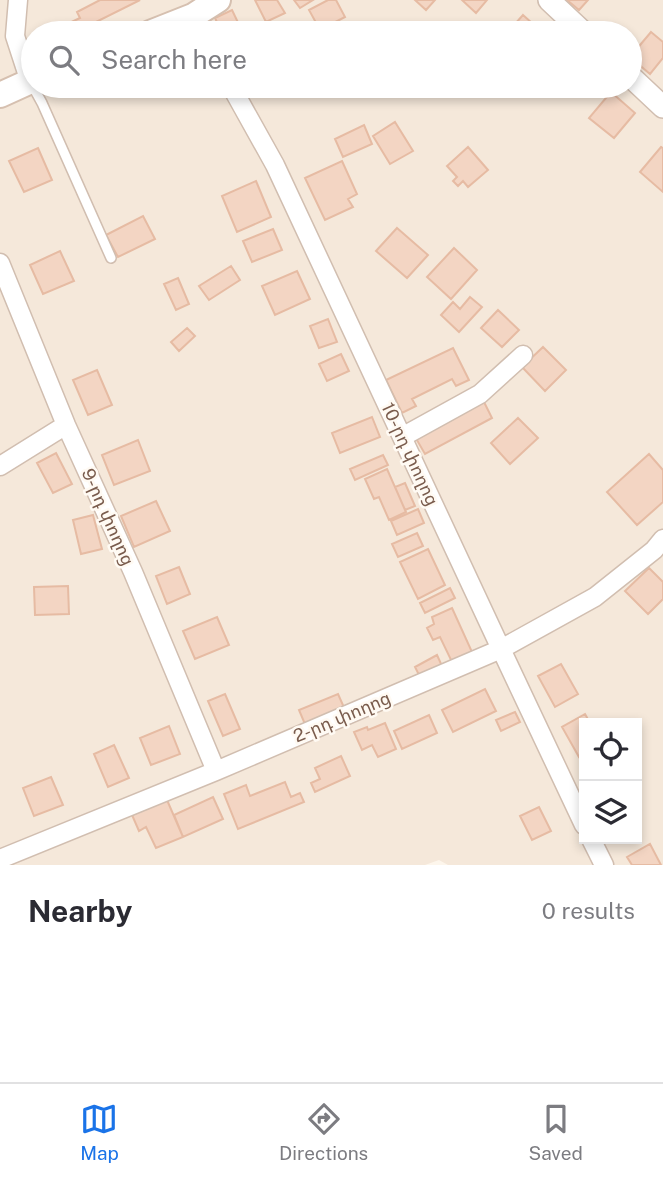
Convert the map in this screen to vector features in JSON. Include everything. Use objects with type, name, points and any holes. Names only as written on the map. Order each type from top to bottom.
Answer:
[{"type":"main road","points":[[200,21],[218,0]]},
{"type":"main road","points":[[0,95],[21,86]]},
{"type":"street","points":[[18,0],[15,36],[21,52]]},
{"type":"street","points":[[549,0],[571,21]]},
{"type":"street","points":[[642,87],[663,107]]},
{"type":"street","name":"10-րդ փողոց","points":[[238,98],[275,165],[579,815]]},
{"type":"street","name":"9-րդ փողոց","points":[[0,263],[66,425],[133,572],[216,771]]},
{"type":"street","points":[[402,437],[480,394],[523,355]]},
{"type":"street","points":[[0,466],[66,425]]},
{"type":"street","name":"2-րդ փողոց","points":[[0,859],[216,771],[500,649],[594,597],[654,550],[663,539]]},
{"type":"street","points":[[594,844],[604,865]]},
{"type":"lane","points":[[39,98],[111,258]]},
{"type":"shaded area","points":[[0,0],[663,0],[663,865],[448,865],[439,860],[425,865],[0,865]]},
{"type":"building","points":[[100,0],[140,0],[98,21],[74,21],[80,18],[77,12]]},
{"type":"building","points":[[255,0],[277,0],[285,13],[266,21]]},
{"type":"building","points":[[294,0],[313,0],[300,8]]},
{"type":"building","points":[[328,0],[336,0],[345,17],[337,21],[315,21],[309,10]]},
{"type":"building","points":[[415,0],[435,0],[426,10]]},
{"type":"building","points":[[462,0],[487,0],[476,13]]},
{"type":"building","points":[[567,0],[588,0],[579,10]]},
{"type":"building","points":[[232,10],[237,21],[216,21],[215,18]]},
{"type":"building","points":[[523,15],[530,21],[518,21]]},
{"type":"building","points":[[651,32],[663,42],[663,58],[650,74],[642,67],[642,43]]},
{"type":"building","points":[[606,98],[618,98],[635,113],[614,138],[589,118]]},
{"type":"building","points":[[395,122],[413,151],[390,164],[373,136]]},
{"type":"building","points":[[364,125],[372,144],[343,157],[335,139]]},
{"type":"building","points":[[468,147],[488,170],[468,187],[463,181],[458,186],[453,181],[457,177],[447,166]]},
{"type":"building","points":[[661,147],[663,148],[663,192],[640,172]]},
{"type":"building","points":[[38,148],[52,180],[24,192],[9,161]]},
{"type":"building","points":[[342,161],[357,194],[348,199],[353,207],[325,220],[305,178]]},
{"type":"building","points":[[256,181],[271,217],[237,232],[222,196]]},
{"type":"building","points":[[143,216],[155,239],[118,257],[106,235]]},
{"type":"building","points":[[397,228],[428,255],[407,278],[376,251]]},
{"type":"building","points":[[273,229],[282,250],[252,262],[243,241]]},
{"type":"building","points":[[454,248],[477,270],[451,299],[427,277]]},
{"type":"building","points":[[60,251],[74,281],[43,294],[30,265]]},
{"type":"building","points":[[231,266],[240,280],[209,300],[199,286]]},
{"type":"building","points":[[297,271],[310,299],[275,315],[262,286]]},
{"type":"building","points":[[178,278],[189,304],[176,310],[164,284]]},
{"type":"building","points":[[470,297],[482,307],[459,332],[441,315],[453,302],[460,309]]},
{"type":"building","points":[[498,310],[519,330],[502,347],[481,328]]},
{"type":"building","points":[[328,319],[337,342],[319,348],[310,326]]},
{"type":"building","points":[[187,328],[195,336],[179,351],[171,342]]},
{"type":"building","points":[[543,347],[566,370],[545,391],[522,367]]},
{"type":"building","points":[[453,348],[469,380],[456,386],[452,379],[412,399],[416,406],[402,413],[386,380]]},
{"type":"building","points":[[341,354],[349,371],[327,381],[319,364]]},
{"type":"building","points":[[97,370],[112,405],[88,415],[73,380]]},
{"type":"building","points":[[482,398],[492,418],[425,454],[414,435]]},
{"type":"building","points":[[372,417],[380,437],[340,453],[332,433]]},
{"type":"building","points":[[518,418],[538,438],[510,464],[491,443]]},
{"type":"building","points":[[138,440],[150,471],[114,485],[102,455]]},
{"type":"building","points":[[56,453],[72,484],[53,493],[37,463]]},
{"type":"building","points":[[649,454],[663,470],[663,502],[637,525],[607,492]]},
{"type":"building","points":[[383,455],[388,465],[355,480],[350,469]]},
{"type":"building","points":[[387,469],[406,512],[389,520],[379,497],[374,499],[365,479]]},
{"type":"building","points":[[405,483],[415,506],[405,510],[395,487]]},
{"type":"building","points":[[156,501],[170,531],[134,547],[121,516]]},
{"type":"building","points":[[418,509],[424,523],[397,535],[391,521]]},
{"type":"building","points":[[93,515],[102,549],[81,554],[73,520]]},
{"type":"building","points":[[417,533],[423,546],[398,557],[392,544]]},
{"type":"building","points":[[428,549],[445,585],[418,599],[400,562]]},
{"type":"building","points":[[179,567],[190,594],[167,604],[156,576]]},
{"type":"building","points":[[649,568],[663,582],[663,599],[648,614],[625,591]]},
{"type":"building","points":[[68,586],[69,614],[35,615],[34,587]]},
{"type":"building","points":[[450,588],[455,598],[425,613],[420,603]]},
{"type":"building","points":[[452,608],[472,652],[452,662],[440,637],[433,640],[427,628],[434,624],[432,617]]},
{"type":"building","points":[[217,617],[229,645],[195,659],[183,631]]},
{"type":"building","points":[[437,655],[442,666],[420,677],[415,667]]},
{"type":"building","points":[[561,664],[578,694],[555,707],[538,676]]},
{"type":"building","points":[[485,689],[496,711],[453,732],[442,710]]},
{"type":"building","points":[[225,694],[240,729],[223,736],[208,701]]},
{"type":"building","points":[[338,694],[346,712],[307,729],[299,710]]},
{"type":"building","points":[[515,712],[520,722],[501,731],[496,720]]},
{"type":"building","points":[[585,714],[587,718],[579,718],[579,757],[562,727]]},
{"type":"building","points":[[429,715],[437,733],[402,749],[394,731]]},
{"type":"building","points":[[385,723],[396,749],[378,757],[372,745],[362,750],[354,732]]},
{"type":"building","points":[[169,726],[180,754],[151,765],[140,738]]},
{"type":"building","points":[[114,745],[129,778],[108,787],[94,754]]},
{"type":"building","points":[[341,756],[350,776],[315,792],[311,783],[320,779],[315,768]]},
{"type":"building","points":[[51,777],[63,805],[34,816],[23,788]]},
{"type":"building","points":[[285,782],[291,797],[300,793],[304,802],[238,829],[224,794],[246,785],[250,796]]},
{"type":"building","points":[[213,797],[223,819],[183,837],[174,815]]},
{"type":"building","points":[[167,800],[183,837],[156,848],[146,827],[139,831],[132,815]]},
{"type":"building","points":[[539,807],[551,831],[532,840],[520,816]]},
{"type":"building","points":[[650,844],[661,865],[632,865],[627,857]]}]
